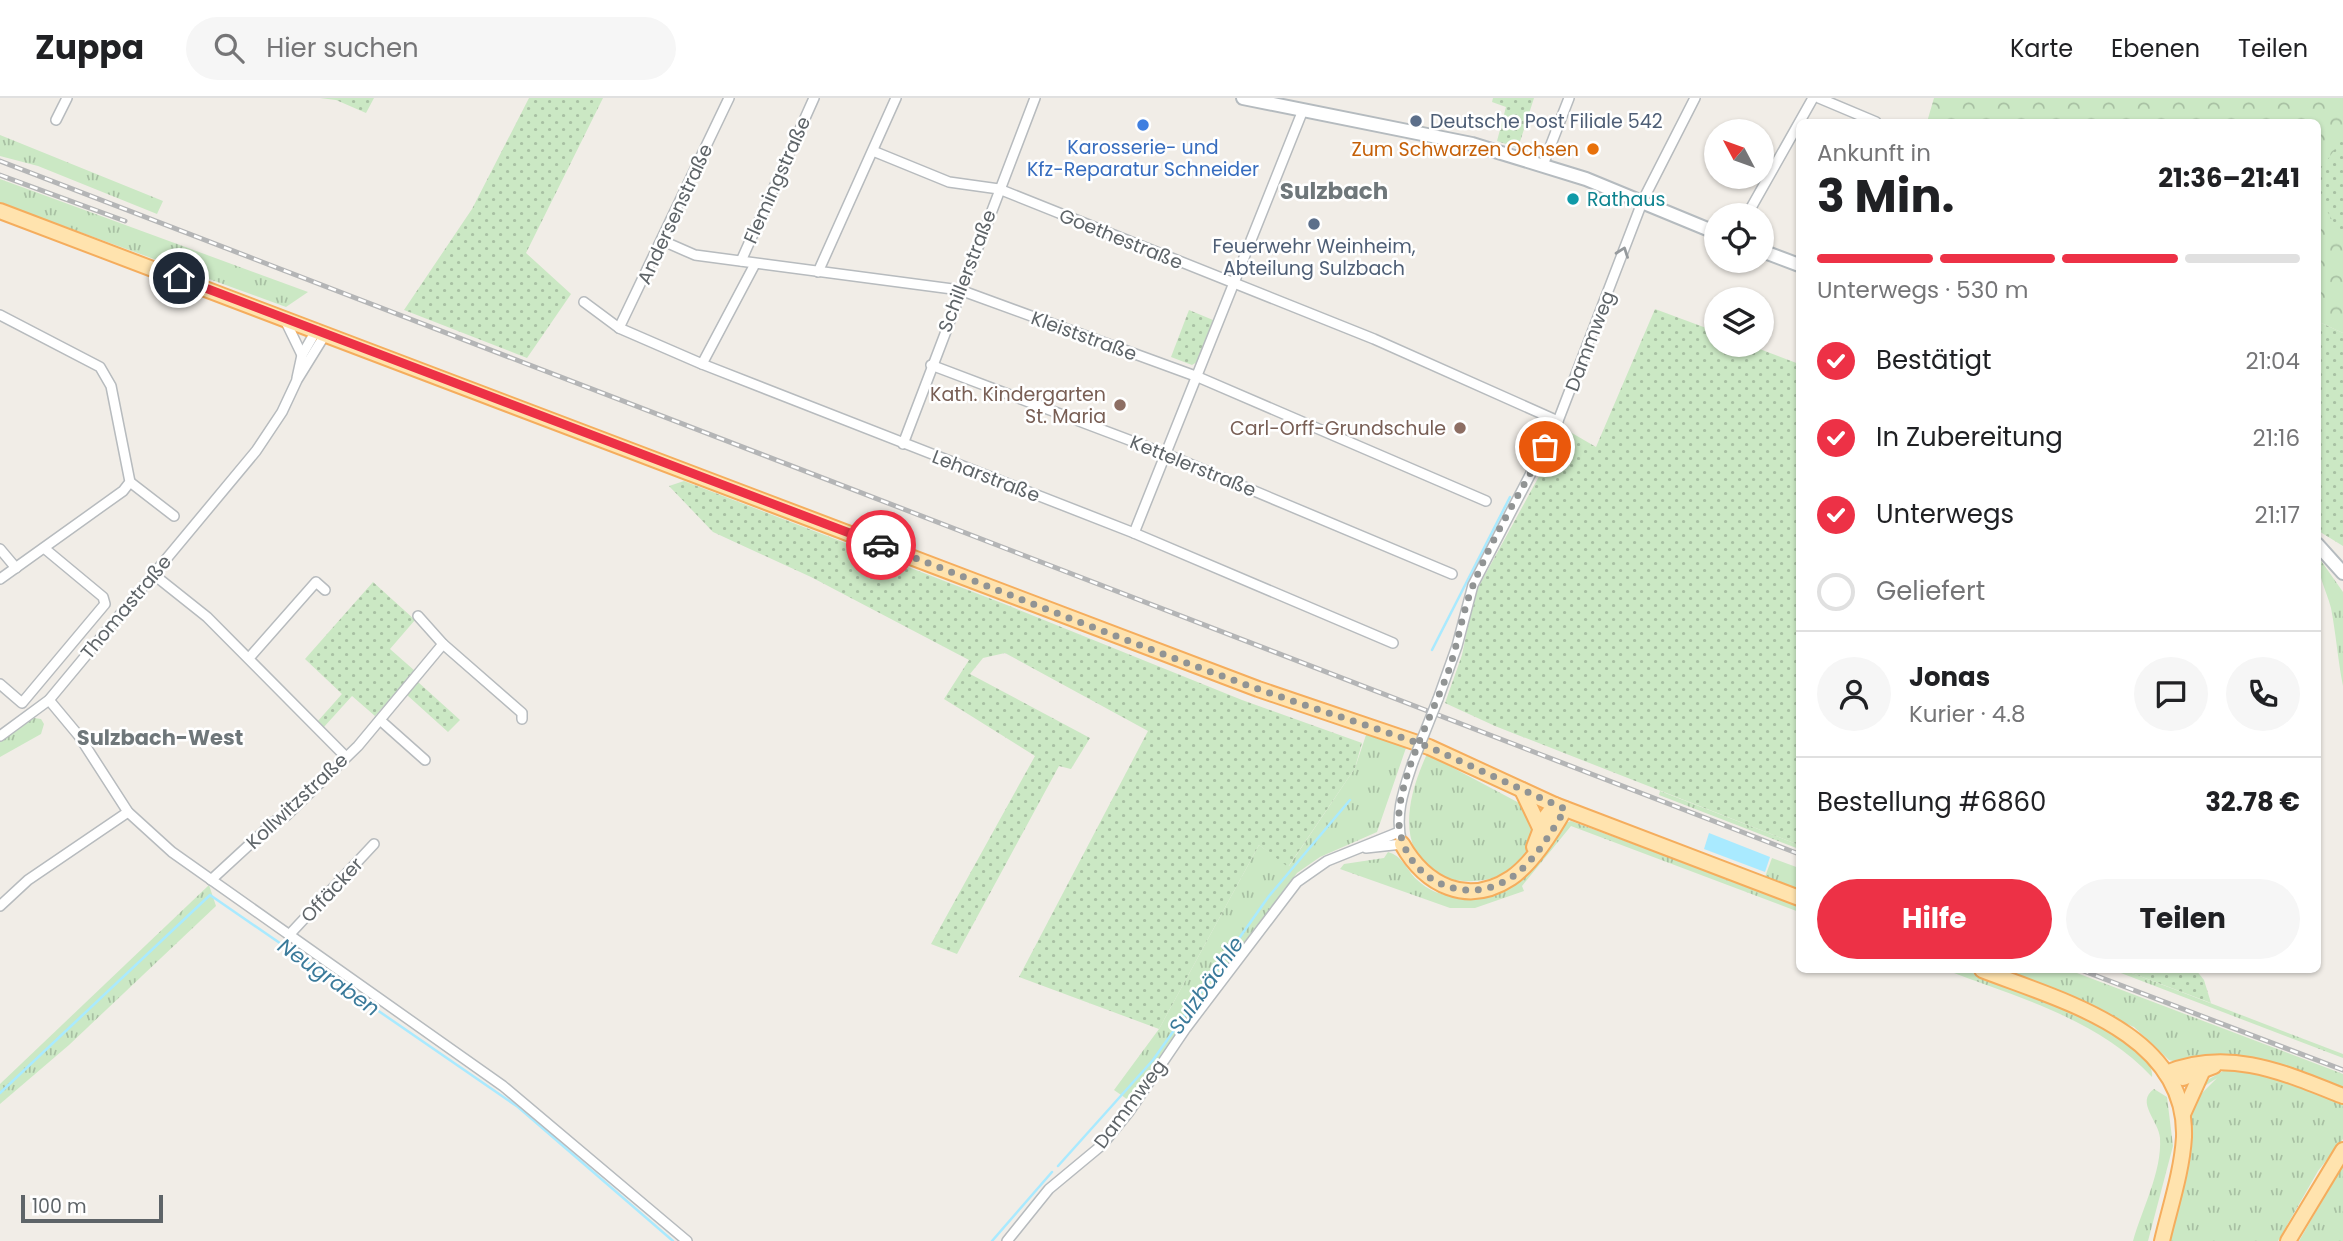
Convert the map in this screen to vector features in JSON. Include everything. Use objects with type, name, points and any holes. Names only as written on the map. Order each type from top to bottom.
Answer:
[{"type":"main road","points":[[1242,98],[1283,102],[1303,110],[1447,138],[1543,165],[1643,200],[1704,227]]},
{"type":"main road","points":[[0,211],[1258,689],[1429,747],[1560,807],[1796,897]]},
{"type":"main road","points":[[1774,256],[1796,264]]},
{"type":"main road","points":[[2321,548],[2343,573]]},
{"type":"main road","points":[[1522,790],[1540,828]]},
{"type":"main road","points":[[1532,856],[1540,828],[1560,807]]},
{"type":"main road","points":[[1400,838],[1411,861],[1428,878],[1452,889],[1482,890],[1505,881],[1532,856],[1560,807]]},
{"type":"main road","points":[[1989,973],[2110,1023],[2135,1039],[2166,1073],[2177,1091],[2183,1116],[2180,1161],[2162,1241]]},
{"type":"main road","points":[[2166,1073],[2177,1078],[2202,1072],[2221,1062]]},
{"type":"main road","points":[[2166,1073],[2194,1064],[2254,1063],[2343,1096]]},
{"type":"main road","points":[[2183,1116],[2202,1072]]},
{"type":"main road","points":[[2153,1241],[2175,1146],[2175,1118],[2166,1073]]},
{"type":"main road","points":[[2288,1241],[2343,1150]]},
{"type":"street","points":[[56,120],[67,98]]},
{"type":"street","name":"Andersenstraße","points":[[619,328],[663,241],[729,98]]},
{"type":"street","name":"Flemingstraße","points":[[741,261],[814,98]]},
{"type":"street","points":[[818,272],[896,98]]},
{"type":"street","name":"Schillerstraße","points":[[904,444],[931,365],[1035,98]]},
{"type":"street","points":[[1543,165],[1569,98]]},
{"type":"street","name":"Dammweg","points":[[1007,1241],[1049,1189],[1102,1145],[1129,1112],[1185,1028],[1287,891],[1316,866],[1363,848],[1400,838],[1400,802],[1457,646],[1473,585],[1558,421],[1643,200],[1695,98]]},
{"type":"street","points":[[1801,119],[1813,98]]},
{"type":"street","points":[[1819,98],[1869,119]]},
{"type":"street","points":[[1134,533],[1303,110]]},
{"type":"street","points":[[1753,203],[1796,128]]},
{"type":"street","name":"Goethestraße","points":[[873,151],[949,182],[999,190],[1374,339],[1558,421]]},
{"type":"street","name":"Kleiststraße","points":[[663,241],[695,255],[960,290],[1198,377],[1486,501]]},
{"type":"street","points":[[702,364],[755,264]]},
{"type":"street","name":"Leharstraße","points":[[584,302],[619,328],[702,364],[1134,533],[1393,643]]},
{"type":"street","points":[[0,315],[100,367],[106,373],[130,482],[174,516]]},
{"type":"street","points":[[282,316],[302,355]]},
{"type":"street","points":[[297,380],[302,355],[321,331]]},
{"type":"street","points":[[297,380],[321,331]]},
{"type":"street","name":"Kettelerstraße","points":[[931,365],[1166,454],[1452,574]]},
{"type":"street","name":"Thomastraße","points":[[0,736],[49,700],[242,467],[282,412],[297,380]]},
{"type":"street","points":[[0,579],[123,491],[130,482]]},
{"type":"street","points":[[0,684],[22,703],[106,604],[103,597],[44,548]]},
{"type":"street","points":[[0,550],[16,568]]},
{"type":"street","points":[[153,574],[207,617],[345,756]]},
{"type":"street","points":[[249,658],[316,582],[325,590]]},
{"type":"street","points":[[418,616],[443,644],[522,713],[523,719]]},
{"type":"street","name":"Kollwitzstraße","points":[[211,880],[340,767],[345,756],[358,746],[443,644]]},
{"type":"street","points":[[49,700],[79,736],[128,812],[172,852],[503,1086],[687,1241]]},
{"type":"street","points":[[380,720],[425,760]]},
{"type":"street","points":[[0,906],[28,880],[128,812]]},
{"type":"street","name":"Offäcker","points":[[289,935],[374,844]]},
{"type":"green space","points":[[320,98],[374,98],[366,113],[336,100]]},
{"type":"green space","points":[[529,98],[603,98],[526,253],[571,294],[527,358],[404,310],[472,209]]},
{"type":"green space","points":[[1493,98],[1534,98],[1518,148],[1497,141],[1506,107],[1492,102]]},
{"type":"green space","points":[[1934,98],[2343,98],[2343,333],[2321,323],[2321,119],[1928,119]]},
{"type":"green space","points":[[0,135],[163,201],[157,214],[38,166],[0,156]]},
{"type":"green space","points":[[2343,138],[2343,238],[2321,201],[2321,168]]},
{"type":"green space","points":[[0,179],[308,292],[286,307],[0,203]]},
{"type":"green space","points":[[1655,309],[1704,327],[1704,357],[1774,357],[1774,354],[1796,363],[1796,844],[1495,726],[1445,703],[1462,655],[1474,595],[1565,429],[1596,447]]},
{"type":"green space","points":[[1189,310],[1213,320],[1197,362],[1192,365],[1171,357]]},
{"type":"green space","points":[[2321,323],[2343,333],[2343,546],[2321,532]]},
{"type":"green space","points":[[684,481],[1007,605],[1242,700],[1362,743],[1355,768],[1288,867],[1259,845],[1159,1029],[1019,977],[1148,731],[1005,653],[983,658],[970,674],[1090,738],[1071,769],[1059,766],[957,954],[931,944],[1035,756],[944,699],[969,660],[811,577],[713,532],[669,486]]},
{"type":"green space","points":[[2321,561],[2343,592],[2343,686],[2331,608],[2321,578]]},
{"type":"green space","points":[[373,582],[415,620],[390,649],[415,671],[375,716],[352,696],[323,728],[317,722],[342,694],[305,659]]},
{"type":"green space","points":[[418,682],[460,720],[448,732],[407,695]]},
{"type":"green space","points":[[34,718],[41,719],[44,724],[41,734],[0,757],[0,742]]},
{"type":"green space","points":[[1368,729],[1407,745],[1377,832],[1320,857],[1297,873],[1216,980],[1131,1102],[1114,1090],[1159,1029],[1259,845],[1289,866],[1355,768]]},
{"type":"green space","points":[[1427,754],[1523,805],[1533,836],[1522,861],[1498,876],[1467,881],[1437,873],[1415,851],[1410,812]]},
{"type":"green space","points":[[1660,791],[1796,844],[1796,848],[1659,795]]},
{"type":"green space","points":[[1571,821],[1796,904],[1796,911],[1571,826],[1522,886],[1524,891],[1475,908],[1450,908],[1340,869],[1344,864],[1384,858],[1388,852],[1400,859],[1427,888],[1452,896],[1477,893],[1526,874],[1562,825]]},
{"type":"green space","points":[[1772,858],[1796,867],[1796,890],[1765,877]]},
{"type":"green space","points":[[209,885],[216,906],[69,1045],[0,1104],[0,1084]]},
{"type":"green space","points":[[1954,973],[1972,973],[2008,986],[2104,1028],[2130,1045],[2147,1061],[2152,1077],[2131,1057],[2107,1040],[2056,1012]]},
{"type":"green space","points":[[2002,973],[2077,973],[2343,1074],[2343,1091],[2254,1057],[2226,1054],[2177,1062],[2169,1060],[2134,1027]]},
{"type":"green space","points":[[2121,973],[2132,973],[2343,1054],[2343,1058]]},
{"type":"green space","points":[[2132,973],[2198,973],[2204,980],[2211,1003]]},
{"type":"green space","points":[[2237,1063],[2343,1098],[2343,1139],[2318,1171],[2278,1241],[2167,1241],[2196,1094],[2202,1093],[2217,1078],[2200,1089],[2204,1082]]},
{"type":"green space","points":[[2154,1089],[2167,1097],[2173,1146],[2148,1241],[2133,1241],[2155,1177],[2160,1151],[2159,1132],[2147,1106],[2149,1094]]},
{"type":"green space","points":[[2343,1165],[2343,1241],[2299,1241]]},
{"type":"water","points":[[1709,833],[1770,857],[1765,872],[1704,849]]},
{"type":"waterway","name":"Sulzbächle","points":[[1432,650],[1510,497]]},
{"type":"waterway","name":"Sulzbächle","points":[[1058,1166],[1153,1060],[1269,896],[1350,800]]},
{"type":"waterway","name":"Neugraben","points":[[0,1093],[210,895],[518,1107],[673,1241]]},
{"type":"waterway","name":"Sulzbächle","points":[[992,1241],[1052,1172]]},
{"type":"railway","points":[[0,161],[1796,853]]},
{"type":"railway","points":[[0,175],[125,221]]},
{"type":"railway","points":[[2089,973],[2343,1070]]},
{"type":"way so far","points":[[881,545],[1258,689],[1361,723],[1406,739],[1429,747],[1565,809],[1555,827],[1524,866],[1512,877],[1482,890],[1452,889],[1428,878],[1419,870],[1402,844],[1399,832],[1400,802],[1413,762],[1421,741],[1448,673],[1473,585],[1545,447]]},
{"type":"place","name":"Deutsche Post Filiale 542","points":[[1416,121]]},
{"type":"place","name":"Karosserie- und Kfz-Reparatur Schneider","points":[[1143,125]]},
{"type":"place","name":"Zum Schwarzen Ochsen","points":[[1593,149]]},
{"type":"place","name":"Rathaus","points":[[1573,199]]},
{"type":"place","name":"Feuerwehr Weinheim, Abteilung Sulzbach","points":[[1314,224]]},
{"type":"place","name":"Kath. Kindergarten St. Maria","points":[[1120,405]]},
{"type":"place","name":"Carl-Orff-Grundschule","points":[[1460,428]]},
{"type":"district","name":"Sulzbach","points":[[1334,191]]},
{"type":"district","name":"Sulzbach-West","points":[[160,737]]},
{"type":"route","points":[[179,278],[881,545]]}]
